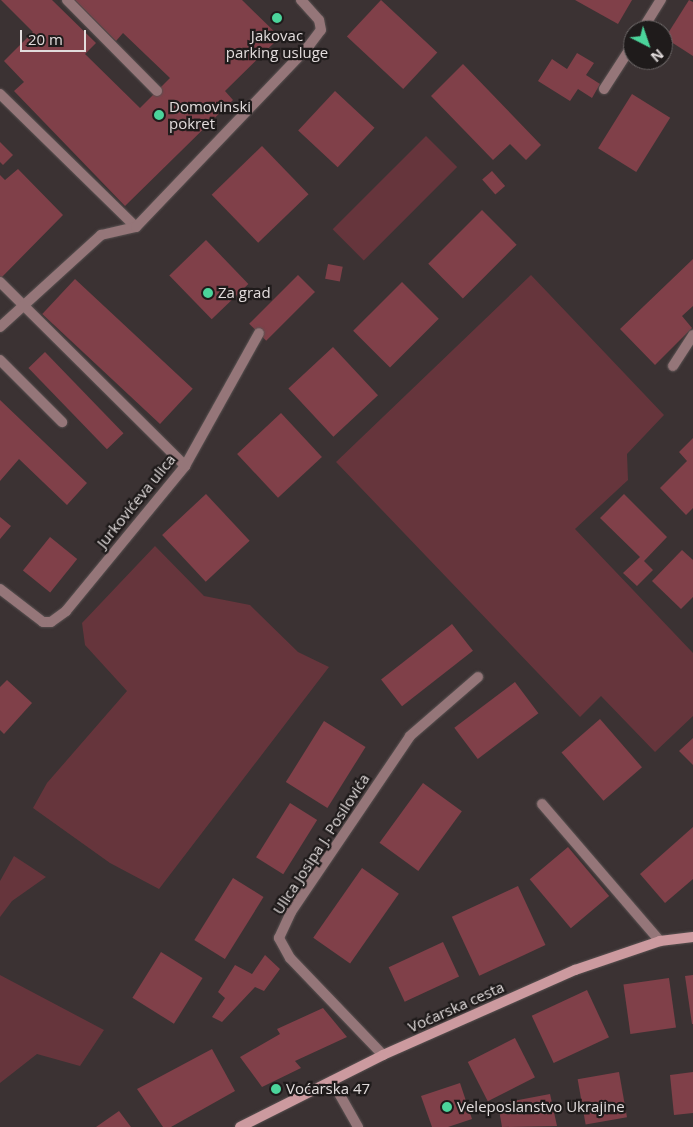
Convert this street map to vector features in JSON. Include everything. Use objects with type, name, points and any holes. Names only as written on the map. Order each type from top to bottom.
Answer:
[{"type":"street","points":[[67,0],[157,91]]},
{"type":"street","points":[[0,327],[101,235],[136,227],[321,30],[319,20],[301,0]]},
{"type":"street","points":[[648,20],[661,0]]},
{"type":"street","points":[[604,90],[623,60]]},
{"type":"street","points":[[0,94],[136,227]]},
{"type":"street","points":[[0,282],[185,466]]},
{"type":"street","name":"Jurkovićeva ulica","points":[[0,589],[35,618],[51,622],[58,617],[185,466],[259,333]]},
{"type":"street","points":[[673,366],[693,335]]},
{"type":"street","points":[[0,360],[62,422]]},
{"type":"street","name":"Ulica Josipa J. Posilovića","points":[[383,1055],[290,958],[279,938],[290,912],[410,736],[478,677]]},
{"type":"street","points":[[542,804],[660,941]]},
{"type":"street","name":"Voćarska cesta","points":[[240,1127],[383,1055],[574,970],[660,941],[693,937]]},
{"type":"street","points":[[332,1081],[358,1127]]},
{"type":"shaded area","points":[[426,136],[457,167],[364,260],[333,229]]},
{"type":"shaded area","points":[[531,275],[664,415],[627,454],[628,480],[575,529],[693,653],[693,716],[655,752],[601,696],[580,717],[336,462]]},
{"type":"shaded area","points":[[155,546],[204,596],[250,605],[298,652],[329,667],[159,889],[110,863],[33,808],[47,783],[127,691],[85,645],[82,623]]},
{"type":"shaded area","points":[[14,856],[46,877],[12,901],[0,917],[0,881]]},
{"type":"shaded area","points":[[0,975],[104,1030],[80,1066],[37,1054],[0,1083]]},
{"type":"building","points":[[1,0],[52,0],[96,43],[85,54],[140,108],[170,78],[123,33],[116,41],[75,0],[242,0],[280,37],[225,91],[233,100],[125,206],[14,91],[24,82],[4,61],[33,32]]},
{"type":"building","points":[[381,0],[437,53],[403,89],[347,37]]},
{"type":"building","points":[[575,0],[632,0],[618,24]]},
{"type":"building","points":[[689,0],[693,2],[693,56],[673,43],[673,25]]},
{"type":"building","points":[[577,53],[594,63],[586,75],[600,84],[592,98],[578,89],[570,101],[538,81],[552,59],[567,69]]},
{"type":"building","points":[[463,64],[541,145],[526,160],[510,144],[493,160],[431,96]]},
{"type":"building","points":[[335,91],[374,128],[338,167],[298,130]]},
{"type":"building","points":[[632,94],[670,118],[636,172],[598,148]]},
{"type":"building","points":[[0,142],[13,155],[3,165],[0,162]]},
{"type":"building","points":[[262,146],[309,194],[258,243],[212,195]]},
{"type":"building","points":[[18,169],[63,215],[0,279],[0,175],[5,180]]},
{"type":"building","points":[[492,171],[505,186],[495,195],[482,180]]},
{"type":"building","points":[[482,210],[517,245],[463,298],[428,264]]},
{"type":"building","points":[[206,240],[248,284],[212,319],[169,275]]},
{"type":"building","points":[[693,259],[693,306],[682,316],[692,328],[655,365],[620,329]]},
{"type":"building","points":[[328,264],[343,267],[340,282],[325,279]]},
{"type":"building","points":[[298,275],[315,292],[266,341],[249,324]]},
{"type":"building","points":[[75,279],[193,389],[160,424],[42,314]]},
{"type":"building","points":[[402,282],[439,319],[390,368],[353,331]]},
{"type":"building","points":[[333,347],[378,395],[333,437],[288,389]]},
{"type":"building","points":[[45,352],[123,433],[107,449],[28,368]]},
{"type":"building","points":[[0,400],[87,483],[67,505],[19,459],[0,481]]},
{"type":"building","points":[[281,413],[322,457],[278,498],[237,454]]},
{"type":"building","points":[[693,438],[693,508],[686,515],[660,488],[687,461],[679,452]]},
{"type":"building","points":[[206,494],[250,541],[206,582],[162,535]]},
{"type":"building","points":[[624,494],[667,537],[644,561],[653,570],[637,586],[623,573],[640,557],[600,518]]},
{"type":"building","points":[[0,517],[11,526],[0,539]]},
{"type":"building","points":[[50,537],[77,559],[50,592],[23,570]]},
{"type":"building","points":[[682,550],[693,560],[693,597],[681,609],[652,581]]},
{"type":"building","points":[[452,624],[473,651],[402,706],[381,679]]},
{"type":"building","points":[[7,680],[32,703],[4,734],[0,730],[0,687]]},
{"type":"building","points":[[515,682],[538,713],[478,759],[454,728]]},
{"type":"building","points":[[600,719],[642,767],[603,801],[562,752]]},
{"type":"building","points":[[324,721],[366,747],[327,808],[286,782]]},
{"type":"building","points":[[693,738],[693,765],[679,751]]},
{"type":"building","points":[[423,783],[462,811],[418,871],[380,843]]},
{"type":"building","points":[[290,803],[317,820],[283,874],[256,857]]},
{"type":"building","points":[[693,827],[693,879],[665,903],[640,874]]},
{"type":"building","points":[[568,847],[609,896],[571,928],[530,879]]},
{"type":"building","points":[[362,868],[399,894],[350,963],[313,938]]},
{"type":"building","points":[[233,878],[264,897],[225,959],[194,940]]},
{"type":"building","points":[[518,886],[545,945],[479,976],[452,917]]},
{"type":"building","points":[[443,942],[459,976],[405,1002],[389,967]]},
{"type":"building","points":[[161,952],[203,978],[174,1024],[132,998]]},
{"type":"building","points":[[265,955],[280,969],[264,991],[255,987],[222,1022],[212,1017],[225,998],[218,992],[235,965],[252,974]]},
{"type":"building","points":[[693,975],[693,1024],[692,1024],[685,976]]},
{"type":"building","points":[[669,978],[676,1028],[630,1034],[623,984]]},
{"type":"building","points":[[587,990],[609,1037],[554,1063],[532,1016]]},
{"type":"building","points":[[323,1008],[347,1037],[295,1061],[301,1068],[262,1087],[240,1057],[280,1034],[277,1029]]},
{"type":"building","points":[[515,1038],[535,1077],[488,1101],[468,1062]]},
{"type":"building","points":[[212,1049],[235,1091],[171,1127],[163,1127],[137,1089]]},
{"type":"building","points":[[619,1072],[627,1117],[586,1125],[578,1079]]},
{"type":"building","points":[[693,1072],[693,1113],[674,1115],[670,1075]]},
{"type":"building","name":"Veleposlanstvo Ukrajine","points":[[460,1083],[472,1119],[448,1127],[432,1127],[421,1096]]},
{"type":"building","points":[[550,1094],[557,1126],[502,1127],[498,1104]]},
{"type":"building","points":[[119,1111],[131,1127],[96,1127]]},
{"type":"place","name":"Jakovac parking usluge","points":[[277,18]]},
{"type":"place","name":"Domovinski pokret","points":[[159,115]]},
{"type":"place","name":"Za grad","points":[[208,293]]},
{"type":"place","name":"Voćarska 47","points":[[276,1089]]},
{"type":"place","name":"Veleposlanstvo Ukrajine","points":[[447,1107]]}]
